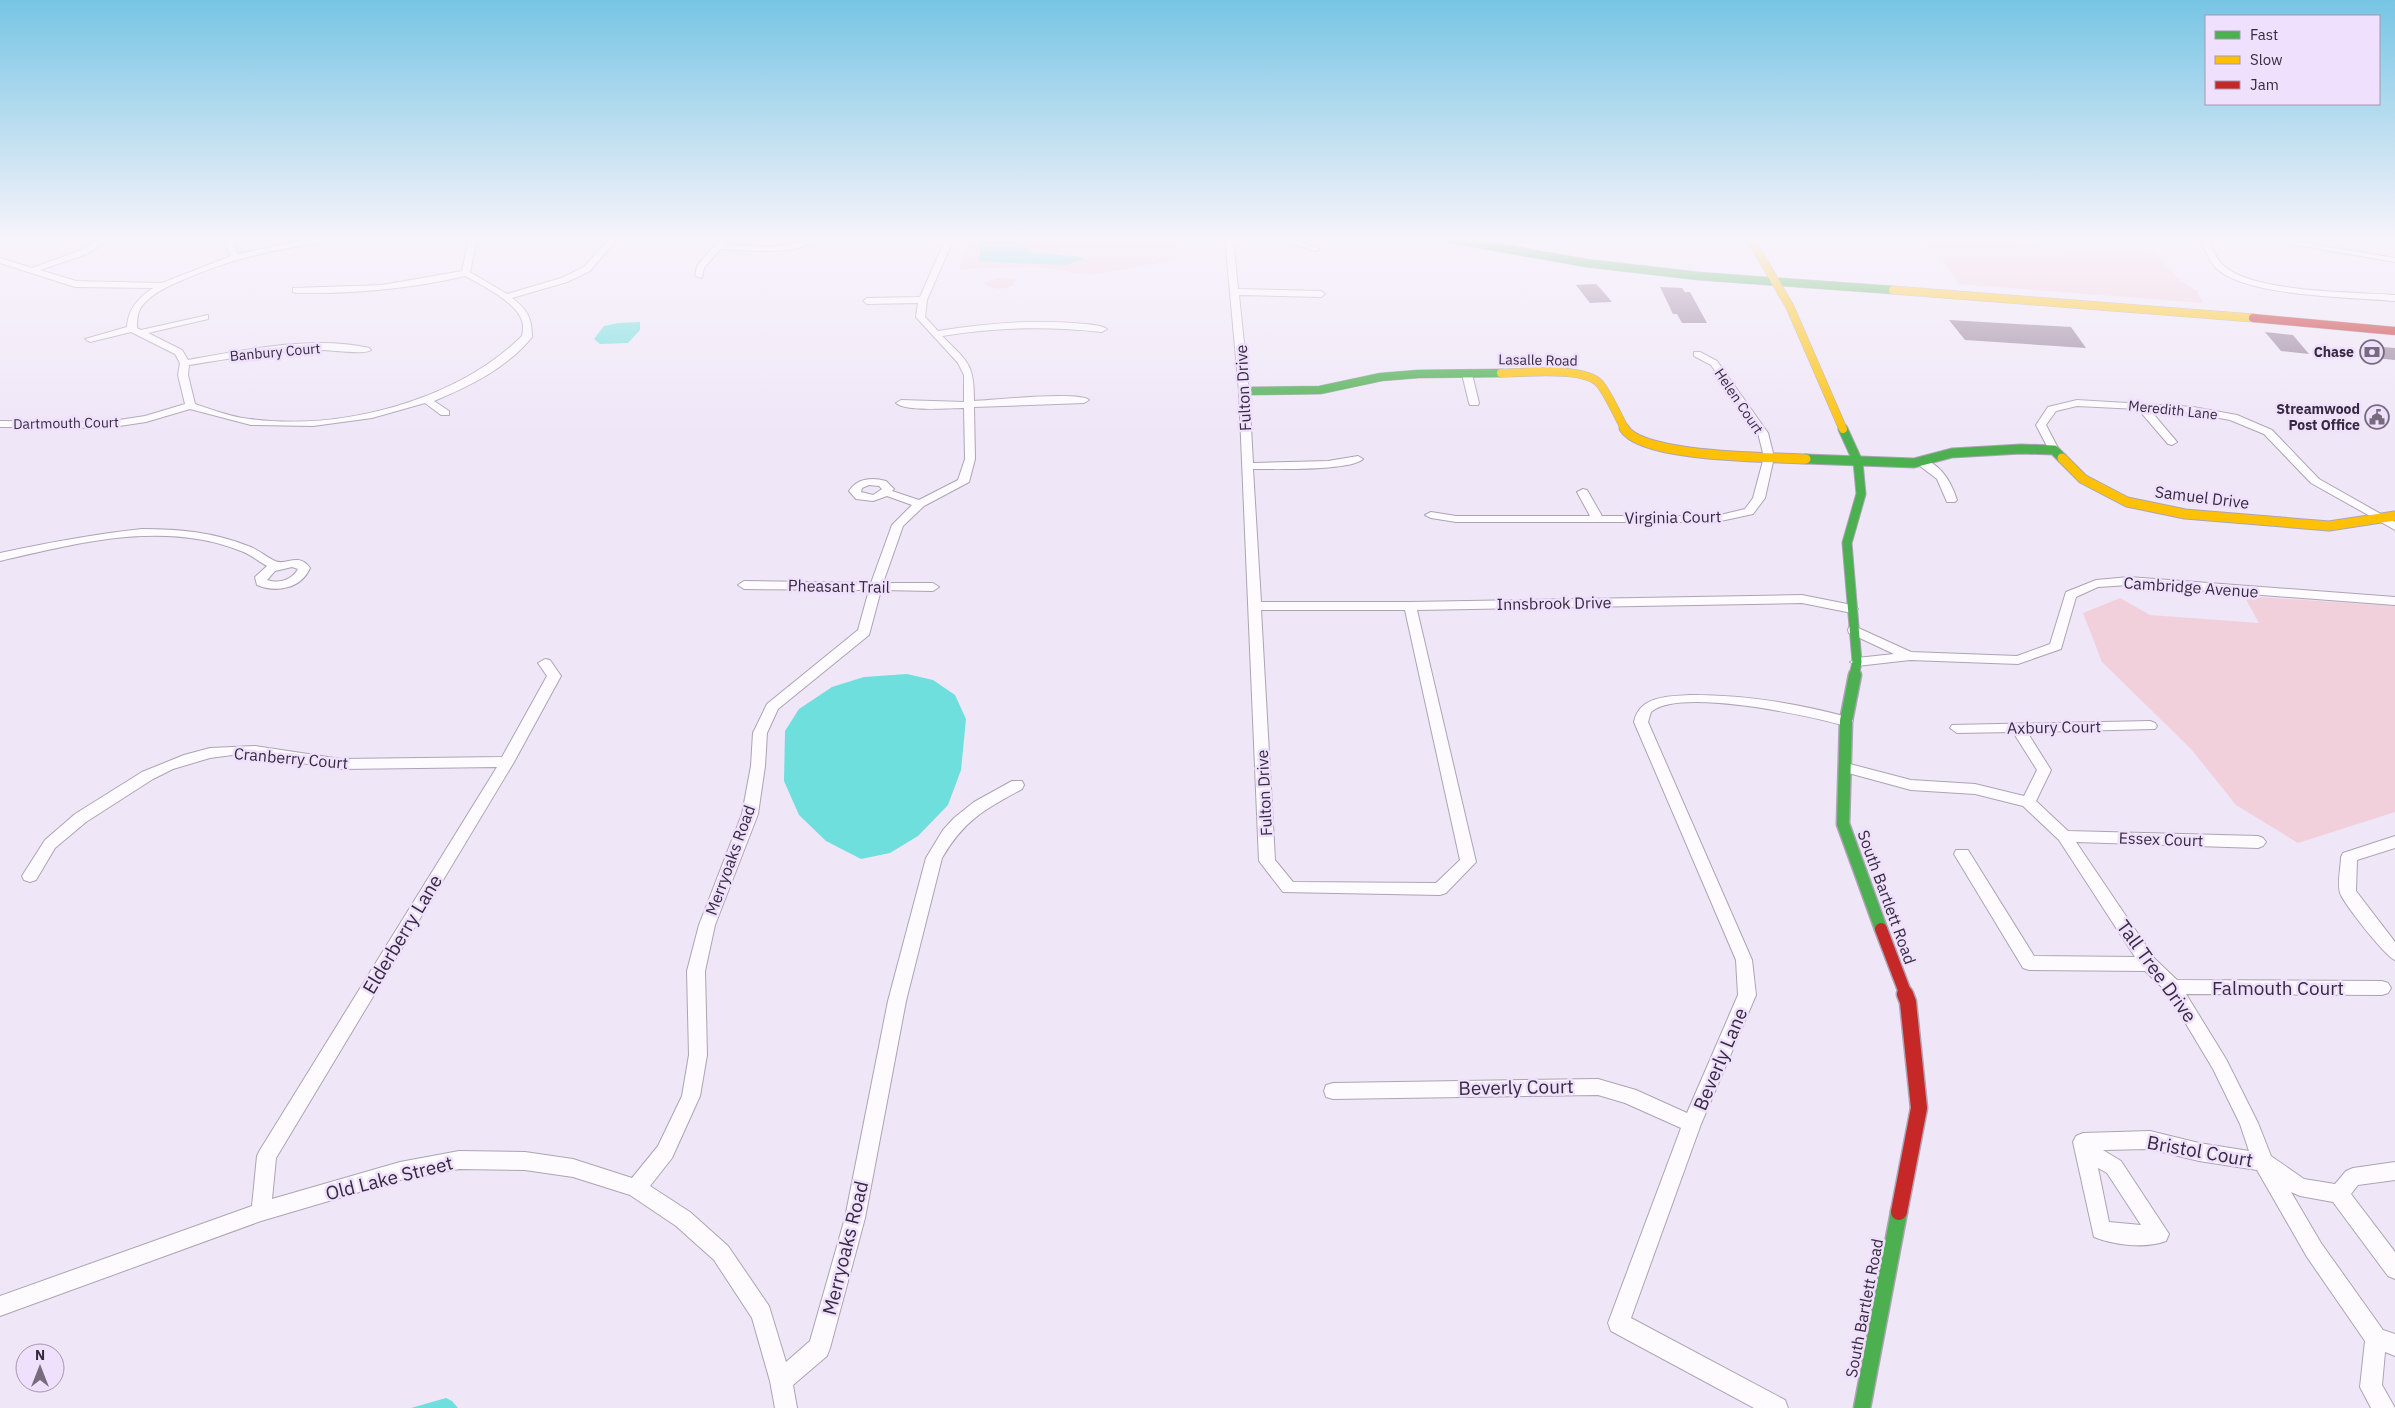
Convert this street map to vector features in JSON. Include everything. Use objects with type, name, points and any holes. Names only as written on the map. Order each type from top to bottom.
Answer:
[{"type":"main road","name":"South Bartlett Road","points":[[1787,304],[1858,462],[1861,494],[1847,544],[1857,662],[1846,721],[1843,824],[1908,1002],[1919,1108],[1862,1408]]},
{"type":"main road","points":[[2083,304],[2395,331]]},
{"type":"main road","name":"Lasalle Road","points":[[1244,391],[1320,390],[1381,377],[1418,374],[1569,373],[1589,376],[1600,384],[1627,433],[1645,443],[1675,451],[1858,462]]},
{"type":"main road","points":[[1858,462],[1920,461],[1952,453],[2021,449],[2054,450]]},
{"type":"main road","name":"Samuel Drive","points":[[2054,450],[2083,479],[2127,502],[2175,512],[2329,526],[2395,516]]},
{"type":"street","points":[[135,331],[134,310],[140,304]]},
{"type":"street","points":[[135,331],[179,352],[185,363],[183,375],[190,406],[222,416],[259,423],[307,422],[379,413],[427,400],[476,378],[507,356],[527,337],[528,320],[514,304]]},
{"type":"street","name":"Merryoaks Road","points":[[636,1188],[665,1152],[691,1096],[698,1055],[696,971],[707,925],[750,814],[758,766],[760,733],[772,707],[864,632],[876,586],[898,525],[920,504],[963,482],[970,459],[969,375],[962,362],[920,317],[922,304]]},
{"type":"street","name":"Fulton Drive","points":[[1237,304],[1244,391],[1267,861],[1289,888],[1440,889],[1468,862],[1410,606]]},
{"type":"street","points":[[90,339],[205,317]]},
{"type":"street","points":[[935,334],[984,325],[1030,323],[1102,328]]},
{"type":"street","name":"Banbury Court","points":[[185,363],[234,355],[297,349],[353,348],[366,350]]},
{"type":"street","name":"Helen Court","points":[[1698,354],[1714,363],[1763,433],[1769,457]]},
{"type":"street","points":[[1467,374],[1474,404]]},
{"type":"street","points":[[901,403],[929,406],[1055,399],[1084,400]]},
{"type":"street","points":[[427,400],[445,413]]},
{"type":"street","name":"Meredith Lane","points":[[2054,450],[2041,425],[2052,409],[2077,403],[2193,410],[2233,417],[2268,432],[2315,481],[2395,527]]},
{"type":"street","name":"Dartmouth Court","points":[[0,424],[106,425],[146,419],[190,406]]},
{"type":"street","points":[[2142,406],[2172,442]]},
{"type":"street","name":"Virginia Court","points":[[1431,515],[1456,519],[1716,518],[1749,512],[1759,498],[1769,457]]},
{"type":"street","points":[[1247,466],[1328,464],[1358,459]]},
{"type":"street","points":[[1920,461],[1943,477],[1946,481],[1950,497],[1963,496]]},
{"type":"street","points":[[1943,477],[1958,480]]},
{"type":"street","points":[[886,492],[920,504]]},
{"type":"street","points":[[1583,492],[1597,518]]},
{"type":"street","points":[[0,557],[84,540],[164,533],[206,537],[234,543],[261,554],[276,567]]},
{"type":"street","name":"Cambridge Avenue","points":[[1857,662],[1910,656],[2018,660],[2056,646],[2070,595],[2096,584],[2129,581],[2395,601]]},
{"type":"street","name":"Pheasant Trail","points":[[744,585],[933,587]]},
{"type":"street","name":"Innsbrook Drive","points":[[1255,606],[1410,606],[1802,599],[1852,609]]},
{"type":"street","name":"Cambridge Avenue","points":[[1854,630],[1910,656]]},
{"type":"street","name":"Elderberry Lane","points":[[261,1212],[267,1156],[507,762],[554,676],[545,663]]},
{"type":"street","name":"Beverly Lane","points":[[1777,1408],[1619,1323],[1692,1124],[1748,995],[1744,960],[1641,722],[1643,714],[1650,706],[1661,702],[1751,701],[1774,704],[1846,721]]},
{"type":"street","name":"Axbury Court","points":[[1957,728],[2150,726]]},
{"type":"street","points":[[2017,728],[2044,770],[2028,802]]},
{"type":"street","name":"Cranberry Court","points":[[30,876],[50,844],[73,824],[125,787],[159,769],[195,757],[226,752],[254,751],[303,761],[340,764],[507,762]]},
{"type":"street","name":"Tall Tree Drive","points":[[1846,768],[1911,784],[1975,789],[2028,802],[2064,836],[2149,964],[2173,987],[2220,1064],[2249,1123],[2263,1162],[2314,1250],[2386,1342]]},
{"type":"street","name":"Merryoaks Road","points":[[781,1381],[819,1348],[855,1218],[898,1001],[934,858],[948,834],[959,822],[979,806],[1017,785]]},
{"type":"street","name":"Essex Court","points":[[2064,836],[2258,842]]},
{"type":"street","points":[[2395,842],[2349,857],[2348,892],[2395,953]]},
{"type":"street","points":[[1962,854],[2029,963],[2149,964]]},
{"type":"street","name":"Falmouth Court","points":[[2173,987],[2382,988]]},
{"type":"street","name":"Beverly Court","points":[[1333,1091],[1598,1087],[1630,1096],[1692,1124]]},
{"type":"street","name":"Bristol Court","points":[[2085,1149],[2083,1142],[2150,1140],[2199,1152],[2263,1162]]},
{"type":"street","points":[[2085,1149],[2114,1166],[2159,1234],[2130,1235],[2101,1230],[2085,1149]]},
{"type":"street","name":"Old Lake Street","points":[[0,1306],[261,1212],[400,1171],[459,1160],[524,1161],[573,1168],[636,1188],[683,1219],[721,1253],[761,1313],[781,1381],[786,1408]]},
{"type":"street","points":[[2263,1162],[2300,1187],[2339,1194],[2395,1269]]},
{"type":"street","points":[[2339,1194],[2353,1177],[2395,1171]]},
{"type":"street","points":[[2384,1408],[2371,1387],[2386,1342]]},
{"type":"shaded area","points":[[640,322],[640,330],[628,343],[600,344],[594,339],[604,326]]},
{"type":"shaded area","points":[[2244,596],[2395,606],[2395,812],[2298,843],[2236,805],[2191,749],[2102,662],[2083,613],[2120,598],[2150,615],[2259,623]]},
{"type":"shaded area","points":[[907,674],[933,680],[955,695],[966,719],[961,770],[948,805],[918,836],[890,853],[861,859],[826,841],[799,815],[784,781],[785,731],[799,709],[832,687],[864,677]]},
{"type":"shaded area","points":[[446,1398],[452,1401],[458,1408],[411,1408]]},
{"type":"building","points":[[1668,304],[1696,304],[1707,323],[1682,323],[1677,314],[1673,314]]},
{"type":"building","points":[[1949,320],[2071,327],[2086,348],[1965,340]]},
{"type":"building","points":[[2265,332],[2293,335],[2309,354],[2281,351]]},
{"type":"building","name":"Chase","points":[[2362,345],[2395,348],[2395,360],[2374,358]]},
{"type":"traffic: fast","points":[[1244,391],[1320,390],[1381,377],[1418,374],[1501,373]]},
{"type":"traffic: fast","points":[[1843,429],[1858,462],[1861,494],[1847,543],[1857,662],[1846,721],[1843,824],[1881,929]]},
{"type":"traffic: fast","points":[[1806,459],[1914,463],[1952,453],[2021,449],[2054,450],[2062,458]]},
{"type":"traffic: fast","points":[[1862,1408],[1899,1212]]},
{"type":"traffic: slow","points":[[1788,304],[1843,429]]},
{"type":"traffic: slow","points":[[2069,304],[2253,318]]},
{"type":"traffic: slow","points":[[1501,373],[1569,373],[1589,376],[1600,384],[1627,433],[1645,443],[1675,451],[1806,459]]},
{"type":"traffic: slow","points":[[2062,458],[2083,479],[2127,502],[2185,514],[2329,526],[2395,516]]},
{"type":"traffic: jam","points":[[2253,318],[2395,331]]},
{"type":"traffic: jam","points":[[1881,929],[1908,1002],[1919,1108],[1899,1212]]},
{"type":"place","name":"Chase","points":[[2372,352]]},
{"type":"place","name":"Streamwood Post Office","points":[[2377,417]]}]
